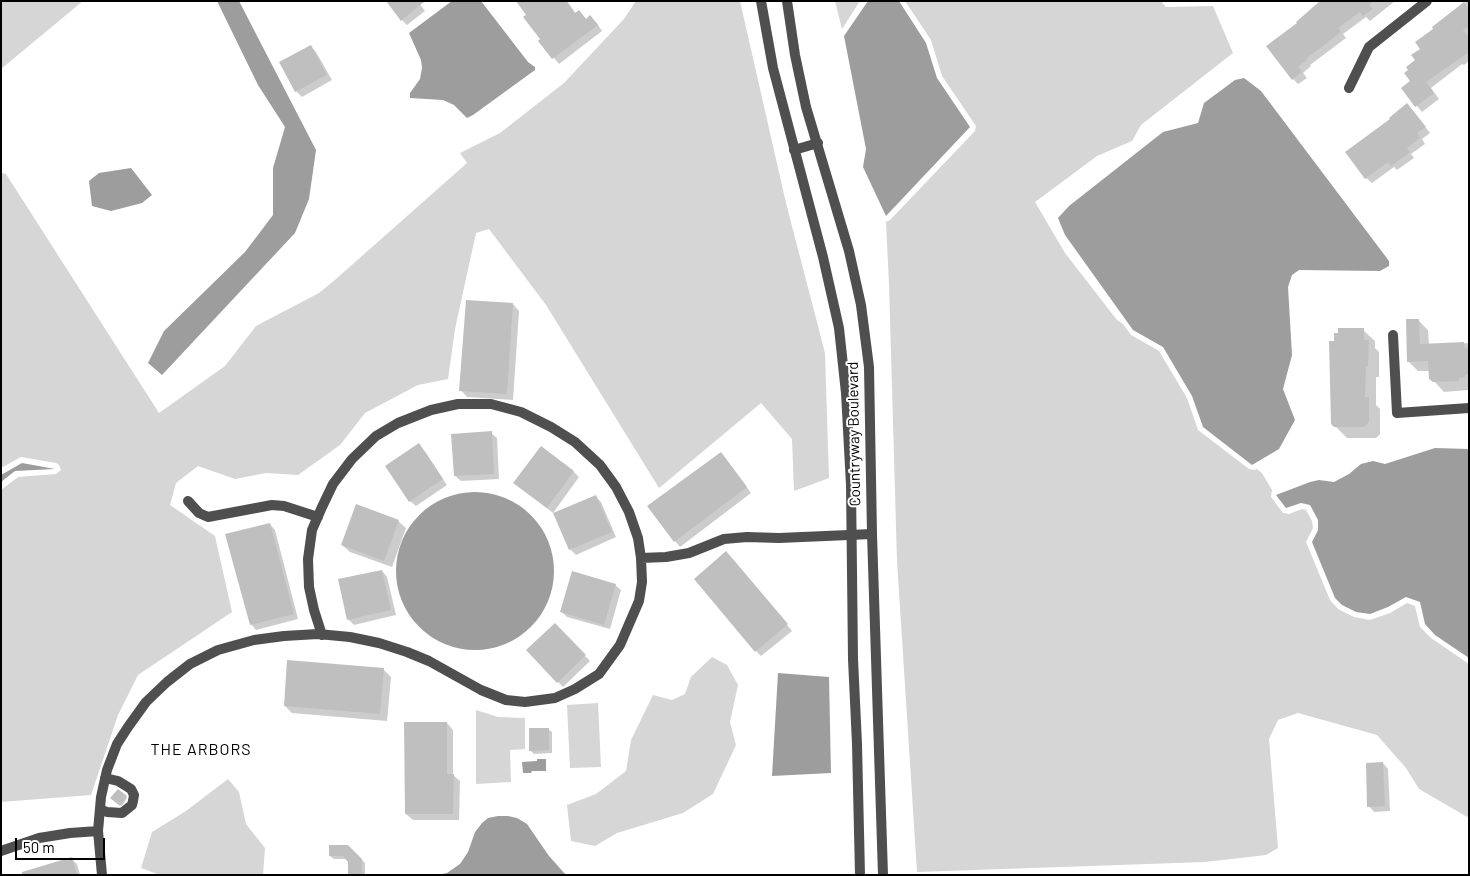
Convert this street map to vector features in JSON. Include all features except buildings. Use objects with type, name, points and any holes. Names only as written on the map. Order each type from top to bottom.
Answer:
[{"type":"street","name":"Countryway Boulevard","points":[[761,1],[773,68],[823,257],[838,328],[846,393],[852,535],[860,875]]},
{"type":"street","name":"Countryway Boulevard","points":[[787,1],[806,108],[849,251],[861,305],[869,367],[882,875]]},
{"type":"street","points":[[1349,88],[1369,47],[1427,1]]},
{"type":"street","points":[[794,150],[818,143]]},
{"type":"street","points":[[1393,335],[1397,412],[1469,408]]},
{"type":"street","points":[[102,875],[98,831],[100,809],[105,778],[117,744],[146,702],[166,682],[190,664],[218,650],[254,640],[284,636],[322,635],[350,637],[408,652],[429,661],[481,690],[506,700],[526,702],[555,698],[575,689],[599,674],[620,646],[639,601],[642,582],[641,558],[638,538],[629,512],[616,488],[600,465],[575,442],[551,427],[520,412],[491,404],[458,404],[431,410],[398,423],[376,436],[352,459],[333,484],[312,530],[308,559],[309,587],[322,635]]},
{"type":"street","points":[[188,501],[199,512],[208,517],[272,505],[284,506],[318,517]]},
{"type":"street","points":[[641,558],[666,557],[689,553],[724,539],[872,534]]},
{"type":"street","points":[[100,809],[107,812],[122,813],[132,805],[134,795],[131,789],[118,781],[105,778]]},
{"type":"street","points":[[1,851],[39,838],[98,831]]},
{"type":"shaded area","points":[[1,1],[83,1],[1,69]]},
{"type":"shaded area","points":[[217,1],[239,1],[316,150],[309,199],[295,233],[162,375],[148,363],[164,331],[245,252],[273,215],[273,168],[285,127],[258,85]]},
{"type":"shaded area","points":[[452,1],[481,1],[528,62],[535,67],[535,70],[467,118],[454,105],[443,100],[410,98],[410,93],[420,79],[422,68],[421,60],[409,33]]},
{"type":"shaded area","points":[[636,1],[740,1],[786,203],[825,353],[829,478],[794,491],[792,439],[761,403],[659,488],[546,305],[489,229],[476,233],[455,329],[448,379],[418,385],[365,413],[340,445],[298,475],[266,473],[235,479],[198,466],[176,483],[170,505],[215,536],[232,612],[138,675],[118,715],[91,795],[1,802],[1,490],[18,477],[56,474],[61,470],[56,463],[21,457],[1,468],[1,173],[6,174],[159,413],[225,366],[256,326],[319,293],[336,279],[467,163],[460,153],[500,133],[564,83],[624,19]]},
{"type":"shaded area","points":[[835,1],[860,1],[842,29]]},
{"type":"shaded area","points":[[868,1],[899,1],[926,43],[937,78],[970,127],[886,216],[863,167],[866,149],[844,36]]},
{"type":"shaded area","points":[[905,1],[1161,1],[1166,7],[1213,6],[1233,53],[1141,125],[1132,141],[1097,156],[1035,202],[1065,253],[1117,320],[1123,324],[1131,335],[1159,351],[1187,398],[1198,430],[1249,469],[1257,469],[1262,473],[1272,490],[1271,497],[1283,513],[1289,514],[1302,509],[1306,510],[1312,521],[1313,528],[1306,542],[1330,600],[1338,609],[1354,617],[1370,620],[1390,613],[1407,603],[1415,606],[1420,627],[1431,638],[1469,664],[1469,818],[1419,789],[1406,768],[1377,735],[1298,713],[1278,720],[1269,739],[1278,848],[1266,855],[1205,862],[917,872],[897,561],[886,222],[975,131],[976,126],[942,76],[931,40]]},
{"type":"shaded area","points":[[1244,78],[1261,91],[1389,261],[1389,266],[1380,271],[1299,270],[1292,275],[1288,287],[1292,355],[1283,389],[1295,420],[1279,449],[1252,465],[1203,427],[1192,396],[1163,347],[1133,330],[1065,235],[1058,218],[1069,206],[1163,132],[1198,123],[1204,103],[1235,80]]},
{"type":"shaded area","points":[[131,168],[152,195],[142,203],[111,211],[92,206],[89,181],[99,173]]},
{"type":"shaded area","points":[[1435,448],[1469,449],[1469,658],[1435,635],[1425,624],[1420,602],[1406,597],[1370,614],[1356,612],[1342,605],[1335,598],[1312,542],[1318,530],[1318,520],[1310,505],[1301,503],[1286,508],[1276,495],[1310,482],[1319,480],[1334,482],[1349,474],[1361,464],[1373,461],[1385,464]]},
{"type":"shaded area","points":[[22,463],[55,469],[15,471],[1,482],[1,475]]},
{"type":"shaded area","points":[[475,492],[505,498],[531,515],[548,541],[554,571],[548,601],[531,627],[505,644],[475,650],[445,644],[419,627],[402,601],[396,571],[402,541],[419,515],[445,498]]},
{"type":"shaded area","points":[[712,657],[727,665],[738,685],[730,722],[736,745],[713,794],[683,813],[617,833],[595,846],[571,841],[567,805],[596,794],[626,771],[631,740],[653,695],[672,700],[685,694],[691,677]]},
{"type":"shaded area","points":[[778,673],[829,677],[831,773],[772,776]]},
{"type":"shaded area","points":[[598,703],[601,767],[570,768],[567,705]]},
{"type":"shaded area","points":[[476,710],[498,717],[525,718],[525,749],[510,750],[511,782],[476,784]]},
{"type":"shaded area","points":[[537,759],[546,759],[546,771],[523,773],[522,762],[537,761]]},
{"type":"shaded area","points":[[228,779],[239,792],[246,824],[265,848],[263,875],[160,875],[141,868],[152,832],[186,811]]},
{"type":"shaded area","points":[[498,816],[517,818],[527,824],[549,856],[566,875],[438,875],[447,873],[460,864],[468,852],[475,832],[482,823],[488,818]]},
{"type":"district","name":"THE ARBORS","points":[[201,750]]}]
